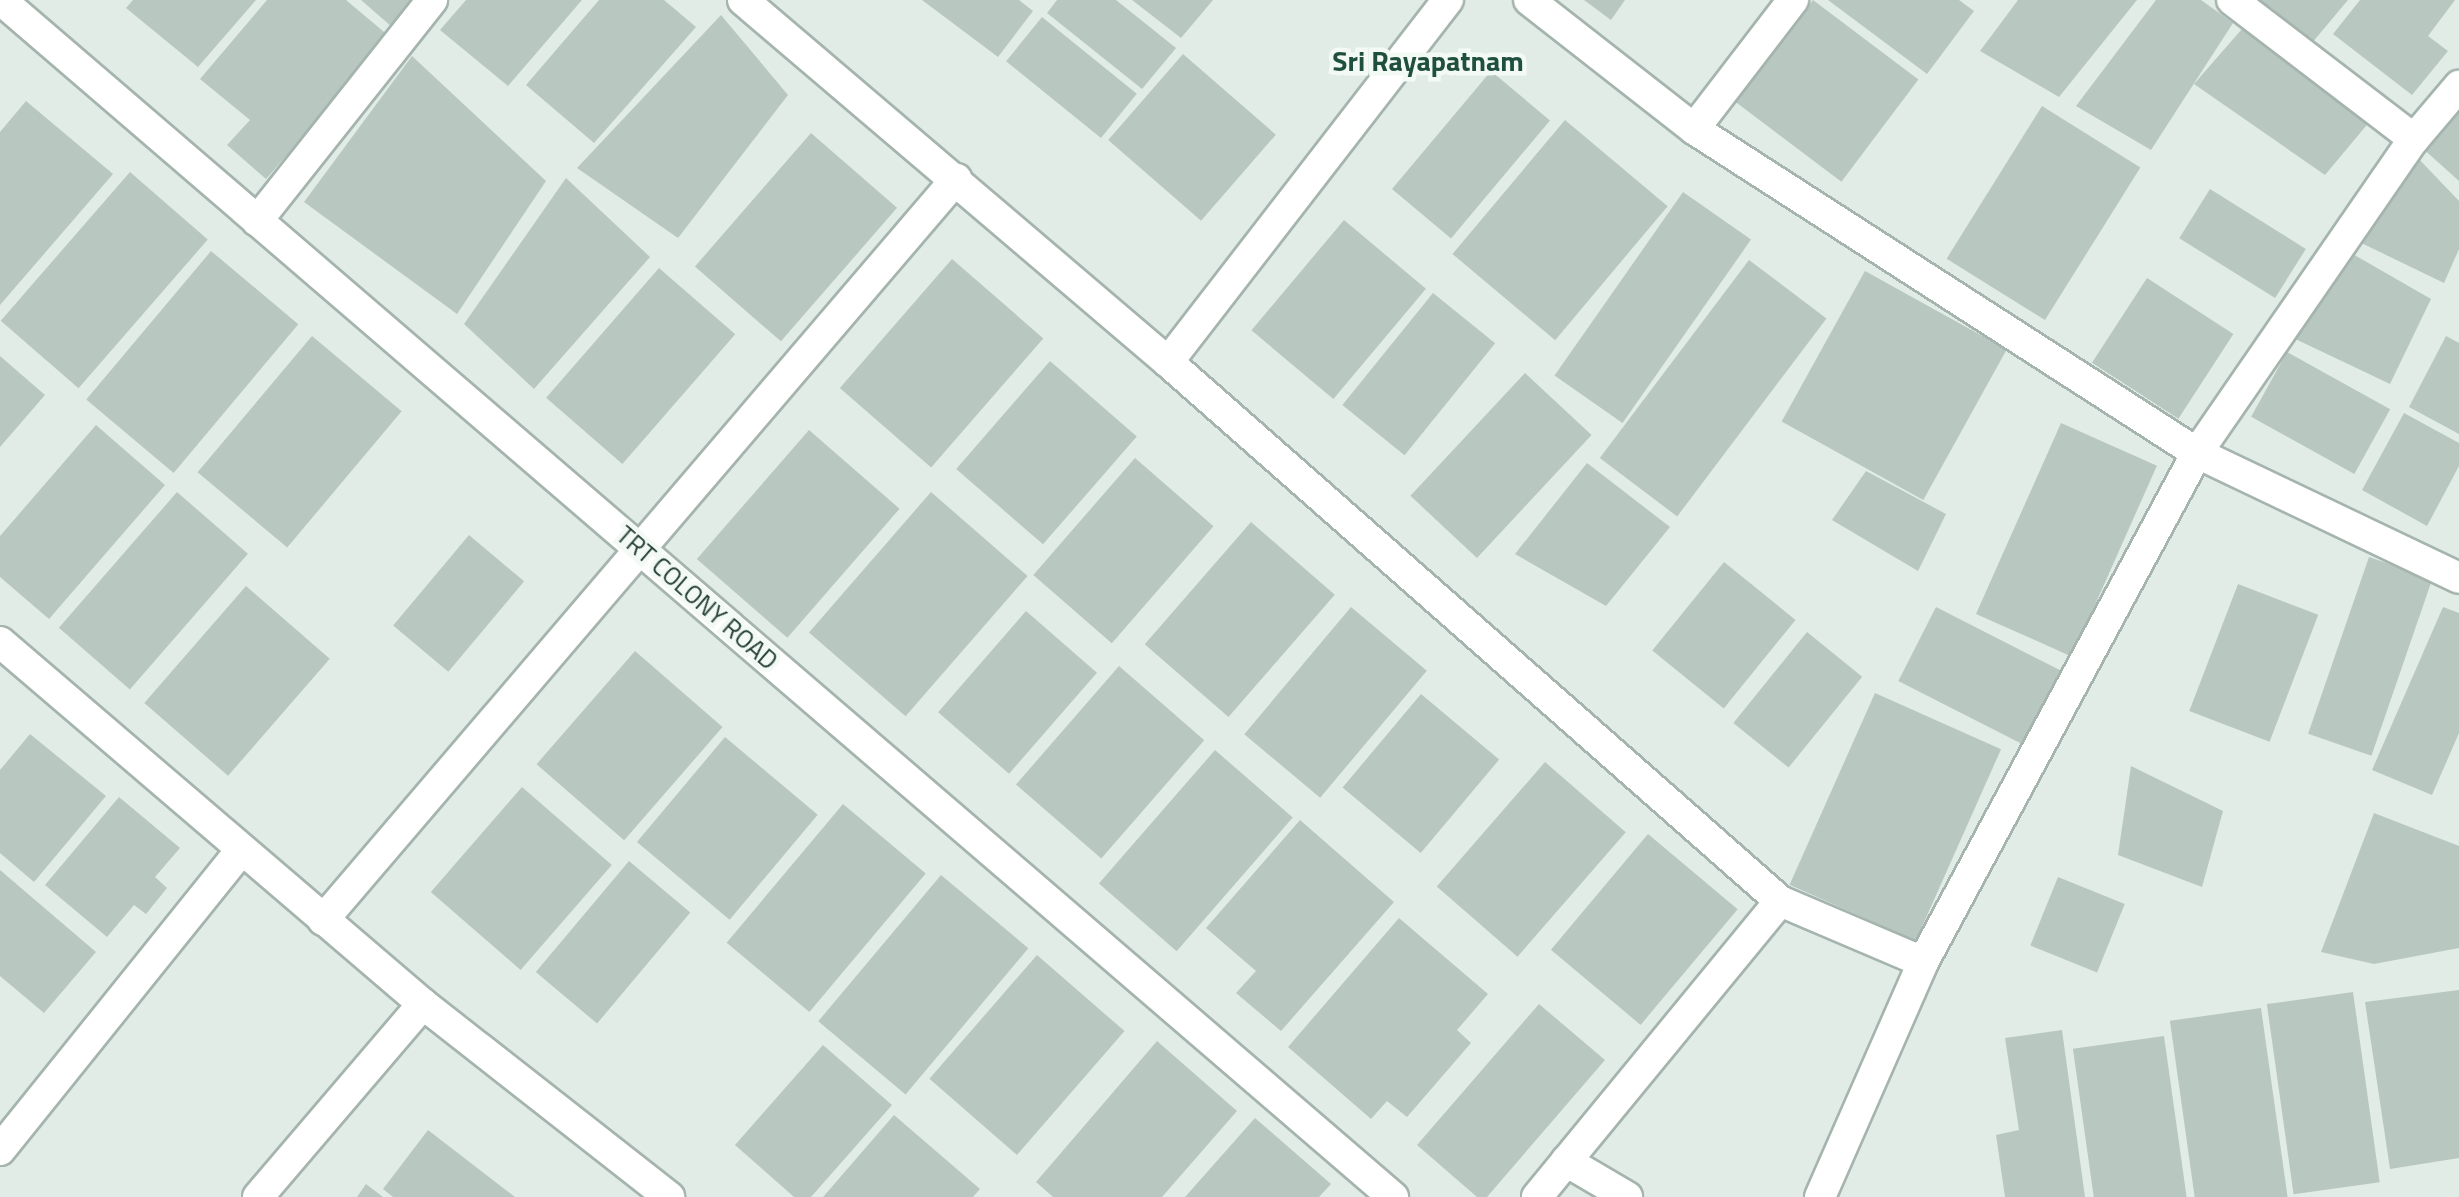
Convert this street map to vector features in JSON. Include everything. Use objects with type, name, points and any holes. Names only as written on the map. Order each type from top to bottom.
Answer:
[{"type":"street","name":"TRT COLONY ROAD","points":[[0,0],[1392,1197]]},
{"type":"street","points":[[257,221],[432,0]]},
{"type":"street","points":[[743,0],[1168,362],[1780,901],[1923,962]]},
{"type":"street","points":[[1168,362],[1448,0]]},
{"type":"street","points":[[1529,0],[1694,129],[2198,453],[2459,578]]},
{"type":"street","points":[[1694,129],[1793,0]]},
{"type":"street","points":[[2232,0],[2414,139]]},
{"type":"street","points":[[1820,1197],[1923,962],[2198,453],[2414,139],[2459,86]]},
{"type":"street","points":[[323,920],[956,179]]},
{"type":"street","points":[[0,642],[423,1004],[669,1197]]},
{"type":"street","points":[[0,1150],[240,851]]},
{"type":"street","points":[[1537,1197],[1780,901]]},
{"type":"street","points":[[258,1197],[423,1004]]},
{"type":"street","points":[[1566,1162],[1627,1197]]},
{"type":"building","points":[[133,0],[256,0],[198,67],[126,8]]},
{"type":"building","points":[[267,0],[346,0],[390,37],[266,179],[227,145],[250,120],[200,79]]},
{"type":"building","points":[[361,0],[416,0],[392,27]]},
{"type":"building","points":[[466,0],[582,0],[508,86],[440,30]]},
{"type":"building","points":[[599,0],[664,0],[696,27],[594,143],[526,85]]},
{"type":"building","points":[[922,0],[1019,0],[1033,11],[998,57]]},
{"type":"building","points":[[1057,0],[1116,0],[1176,48],[1142,89],[1047,13]]},
{"type":"building","points":[[1132,0],[1213,0],[1181,38]]},
{"type":"building","points":[[1584,0],[1625,0],[1611,20]]},
{"type":"building","points":[[1813,0],[1918,79],[1841,182],[1736,102]]},
{"type":"building","points":[[1828,0],[1959,0],[1974,11],[1927,74]]},
{"type":"building","points":[[2018,0],[2137,0],[2059,97],[1980,51]]},
{"type":"building","points":[[2156,0],[2201,0],[2233,23],[2151,150],[2076,106]]},
{"type":"building","points":[[2244,0],[2348,0],[2306,50]]},
{"type":"building","points":[[2360,0],[2455,0],[2428,36],[2448,51],[2412,95],[2333,34]]},
{"type":"building","points":[[721,15],[788,95],[678,238],[577,168]]},
{"type":"building","points":[[1042,17],[1137,94],[1101,138],[1006,61]]},
{"type":"building","points":[[2248,22],[2371,120],[2325,175],[2194,84]]},
{"type":"building","points":[[1183,54],[1276,135],[1201,221],[1108,140]]},
{"type":"building","points":[[412,56],[546,181],[457,314],[304,202]]},
{"type":"building","points":[[1491,71],[1550,120],[1451,238],[1392,189]]},
{"type":"building","points":[[26,101],[113,174],[0,305],[0,132]]},
{"type":"building","points":[[2459,104],[2459,181],[2420,146]]},
{"type":"building","points":[[2042,106],[2140,167],[2045,320],[1947,259]]},
{"type":"building","points":[[1565,120],[1668,206],[1555,340],[1453,254]]},
{"type":"building","points":[[811,133],[897,208],[781,341],[695,267]]},
{"type":"building","points":[[2416,156],[2459,201],[2459,249],[2444,283],[2353,239]]},
{"type":"building","points":[[130,172],[208,240],[78,388],[1,321]]},
{"type":"building","points":[[566,178],[650,257],[534,389],[464,324]]},
{"type":"building","points":[[2210,189],[2306,249],[2275,298],[2179,238]]},
{"type":"building","points":[[1683,192],[1751,240],[1623,423],[1555,375]]},
{"type":"building","points":[[1344,220],[1426,289],[1333,399],[1251,330]]},
{"type":"building","points":[[211,251],[298,324],[174,473],[86,400]]},
{"type":"building","points":[[2351,253],[2431,299],[2390,384],[2289,336]]},
{"type":"building","points":[[952,259],[1043,338],[931,467],[840,388]]},
{"type":"building","points":[[1749,260],[1826,318],[1677,516],[1600,458]]},
{"type":"building","points":[[659,268],[735,334],[622,464],[546,398]]},
{"type":"building","points":[[1865,271],[2007,350],[1923,500],[1782,421]]},
{"type":"building","points":[[2147,278],[2233,334],[2178,419],[2092,363]]},
{"type":"building","points":[[1433,293],[1495,343],[1405,455],[1342,405]]},
{"type":"building","points":[[312,336],[402,411],[287,548],[198,472]]},
{"type":"building","points":[[2446,336],[2459,343],[2459,434],[2409,407]]},
{"type":"building","points":[[2287,352],[2390,409],[2354,474],[2251,417]]},
{"type":"building","points":[[0,356],[45,395],[0,447]]},
{"type":"building","points":[[1050,361],[1137,436],[1043,544],[956,469]]},
{"type":"building","points":[[1525,373],[1592,435],[1477,558],[1410,496]]},
{"type":"building","points":[[2404,413],[2459,443],[2459,466],[2427,526],[2362,490]]},
{"type":"building","points":[[2061,423],[2157,466],[2072,657],[1976,614]]},
{"type":"building","points":[[96,425],[165,485],[49,619],[0,577],[0,536]]},
{"type":"building","points":[[809,430],[900,509],[787,638],[697,559]]},
{"type":"building","points":[[1135,458],[1213,526],[1112,643],[1033,575]]},
{"type":"building","points":[[1587,463],[1670,527],[1606,606],[1515,554]]},
{"type":"building","points":[[1866,471],[1946,514],[1918,571],[1832,520]]},
{"type":"building","points":[[177,492],[248,554],[130,690],[59,628]]},
{"type":"building","points":[[931,492],[1028,576],[906,716],[809,632]]},
{"type":"building","points":[[1251,522],[1335,595],[1228,717],[1145,644]]},
{"type":"building","points":[[469,535],[524,581],[448,672],[393,625]]},
{"type":"building","points":[[2369,557],[2432,579],[2371,756],[2308,734]]},
{"type":"building","points":[[1724,562],[1795,620],[1724,708],[1652,651]]},
{"type":"building","points":[[2238,584],[2318,615],[2270,742],[2189,711]]},
{"type":"building","points":[[246,586],[330,659],[228,776],[144,703]]},
{"type":"building","points":[[1351,607],[1427,671],[1320,798],[1244,734]]},
{"type":"building","points":[[1936,607],[2061,671],[2023,745],[1898,681]]},
{"type":"building","points":[[2443,607],[2459,613],[2459,733],[2432,795],[2372,770]]},
{"type":"building","points":[[1026,611],[1097,673],[1009,774],[938,712]]},
{"type":"building","points":[[1807,632],[1862,677],[1789,768],[1733,723]]},
{"type":"building","points":[[635,651],[723,727],[624,840],[537,764]]},
{"type":"building","points":[[1119,666],[1204,740],[1101,859],[1016,784]]},
{"type":"building","points":[[1875,693],[2001,749],[1916,941],[1790,885]]},
{"type":"building","points":[[1421,694],[1499,760],[1421,853],[1343,787]]},
{"type":"building","points":[[30,734],[106,796],[34,882],[0,853],[0,770]]},
{"type":"building","points":[[725,737],[818,815],[730,920],[637,842]]},
{"type":"building","points":[[1215,750],[1293,818],[1177,951],[1099,884]]},
{"type":"building","points":[[1545,762],[1626,832],[1518,957],[1437,887]]},
{"type":"building","points":[[2131,766],[2223,811],[2202,887],[2118,855]]},
{"type":"building","points":[[522,787],[612,865],[521,970],[431,892]]},
{"type":"building","points":[[119,797],[180,848],[155,877],[167,888],[146,914],[134,905],[107,937],[45,885]]},
{"type":"building","points":[[843,804],[926,873],[809,1012],[727,943]]},
{"type":"building","points":[[2374,813],[2459,846],[2459,948],[2374,964],[2321,952]]},
{"type":"building","points":[[1300,820],[1394,902],[1281,1031],[1236,993],[1256,971],[1206,928]]},
{"type":"building","points":[[1648,834],[1738,909],[1641,1025],[1551,950]]},
{"type":"building","points":[[629,861],[690,912],[597,1023],[536,972]]},
{"type":"building","points":[[0,870],[96,952],[44,1013],[0,976]]},
{"type":"building","points":[[941,875],[1028,948],[906,1095],[818,1021]]},
{"type":"building","points":[[2058,877],[2125,904],[2097,973],[2030,946]]},
{"type":"building","points":[[1399,918],[1488,994],[1457,1030],[1471,1043],[1407,1117],[1387,1101],[1371,1119],[1288,1047]]},
{"type":"building","points":[[1037,955],[1125,1031],[1017,1155],[929,1079]]},
{"type":"building","points":[[2459,990],[2459,1158],[2390,1169],[2365,1002]]},
{"type":"building","points":[[2353,992],[2380,1182],[2294,1194],[2267,1004]]},
{"type":"building","points":[[1539,1004],[1605,1060],[1487,1197],[1477,1197],[1417,1145]]},
{"type":"building","points":[[2261,1008],[2288,1197],[2195,1197],[2170,1021]]},
{"type":"building","points":[[2062,1030],[2085,1197],[2005,1197],[1996,1135],[2019,1130],[2005,1038]]},
{"type":"building","points":[[2164,1036],[2187,1197],[2094,1197],[2073,1049]]},
{"type":"building","points":[[1157,1041],[1237,1111],[1162,1197],[1053,1197],[1036,1182]]},
{"type":"building","points":[[823,1045],[892,1105],[811,1197],[794,1197],[735,1145]]},
{"type":"building","points":[[894,1115],[980,1189],[973,1197],[823,1197]]},
{"type":"building","points":[[1255,1118],[1331,1184],[1319,1197],[1185,1197]]},
{"type":"building","points":[[428,1130],[515,1197],[393,1197],[383,1189]]},
{"type":"building","points":[[366,1184],[383,1197],[357,1197]]},
{"type":"district","name":"Sri Rayapatnam","points":[[1428,61]]}]
